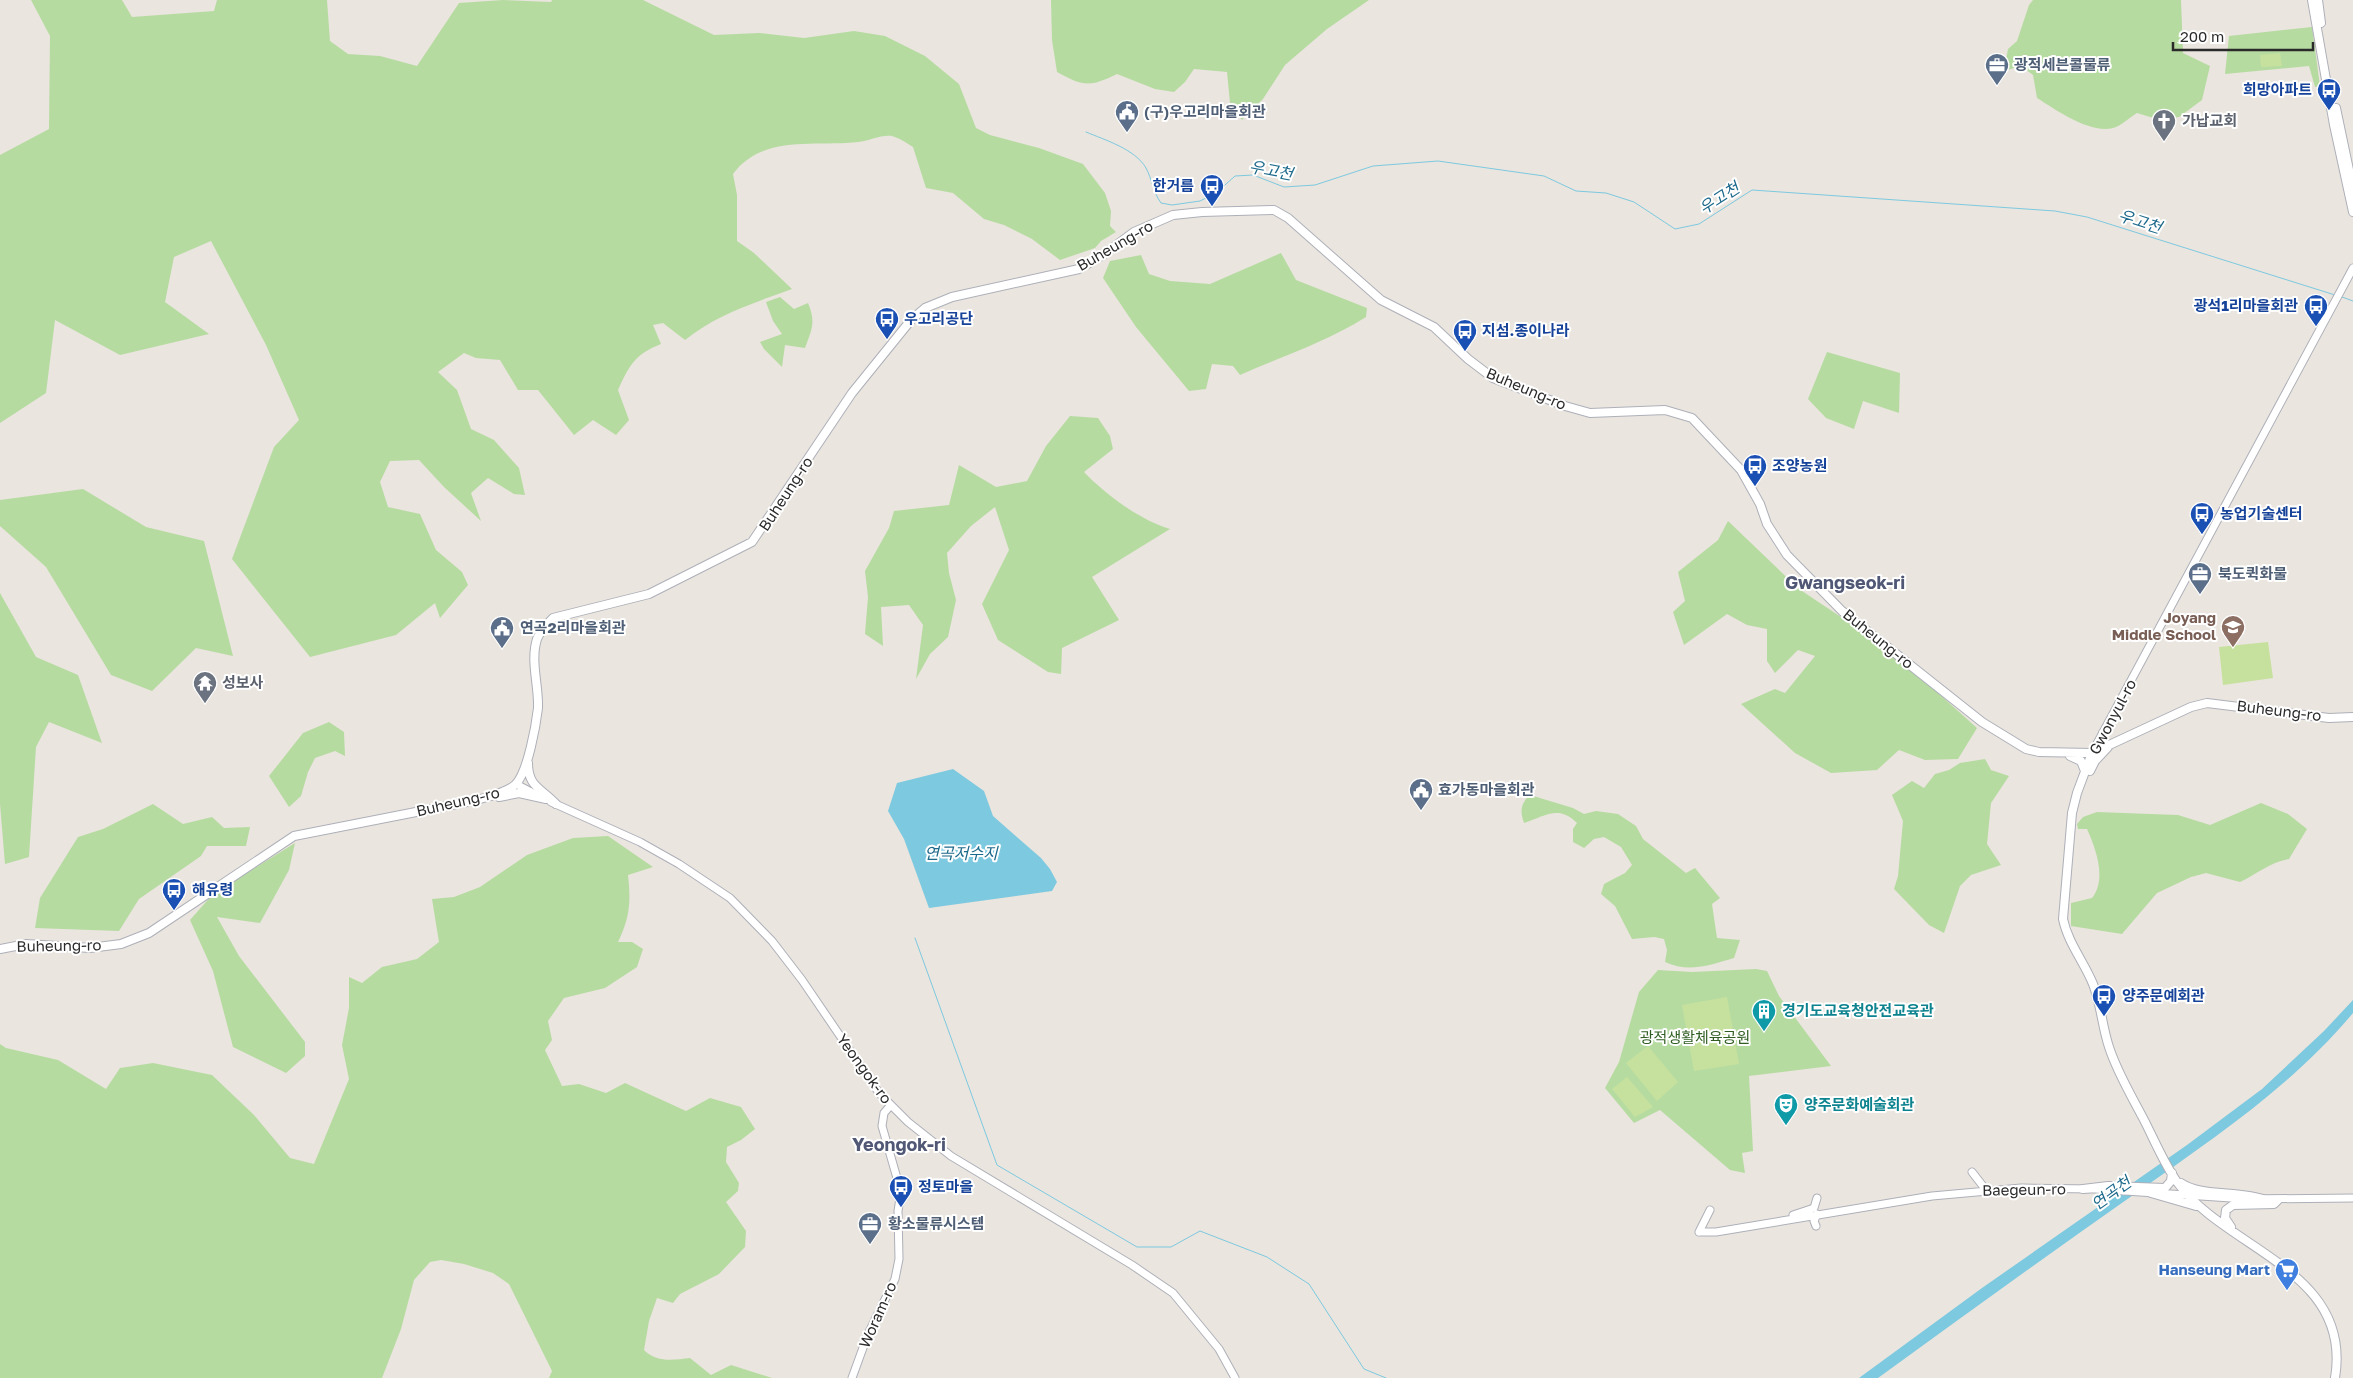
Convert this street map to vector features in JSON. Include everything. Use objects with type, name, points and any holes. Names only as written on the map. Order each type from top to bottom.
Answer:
[{"type":"main road","points":[[2312,0],[2334,125],[2353,212]]},
{"type":"main road","points":[[2318,0],[2353,189]]},
{"type":"main road","name":"Buheung-ro","points":[[0,949],[26,944],[90,948],[121,944],[149,932],[294,836],[477,800],[506,790],[516,784],[528,760],[538,708],[535,652],[537,638],[543,628],[553,618],[649,594],[752,542],[852,393],[911,320],[925,308],[952,297],[1079,269],[1103,255],[1134,232],[1173,215],[1202,212],[1274,210],[1288,218],[1381,300],[1434,328],[1468,359],[1493,378],[1565,406],[1590,413],[1666,410],[1692,418],[1741,470],[1751,484],[1767,524],[1787,555],[1842,611],[1982,722],[2012,743],[2026,749],[2058,753],[2092,753],[2200,704],[2222,704],[2329,718],[2353,717]]},
{"type":"main road","points":[[2080,784],[2088,777],[2095,761],[2108,747],[2104,741],[2103,733]]},
{"type":"main road","points":[[2058,753],[2077,758],[2085,772]]},
{"type":"main road","name":"Gwonyul-ro","points":[[2092,753],[2080,784],[2071,822],[2063,903],[2065,927],[2094,987],[2105,1034],[2113,1057],[2162,1156],[2173,1174]]},
{"type":"main road","points":[[528,760],[528,771],[533,784],[556,804]]},
{"type":"main road","points":[[477,800],[519,793],[546,799]]},
{"type":"main road","points":[[2148,1191],[2165,1188],[2169,1185],[2173,1174]]},
{"type":"main road","points":[[2173,1174],[2190,1196],[2208,1213],[2254,1245]]},
{"type":"main road","points":[[2173,1174],[2194,1190],[2252,1195],[2266,1200]]},
{"type":"main road","points":[[2083,1189],[2108,1188],[2148,1191],[2194,1204],[2223,1226],[2232,1230]]},
{"type":"main road","points":[[2278,1200],[2274,1204],[2233,1205],[2226,1210],[2225,1218],[2228,1225],[2305,1282],[2325,1304],[2336,1338],[2338,1358],[2335,1378]]},
{"type":"street","name":"Gwonyul-ro","points":[[2092,753],[2353,268]]},
{"type":"street","name":"Yeongok-ro","points":[[516,784],[655,851],[730,898],[772,941],[802,980],[868,1078],[890,1106],[924,1136],[951,1156],[1120,1258],[1173,1293],[1219,1349],[1235,1378]]},
{"type":"street","name":"Woram-ro","points":[[852,1378],[868,1334],[895,1279],[898,1267],[898,1204],[900,1192],[882,1126],[884,1113],[890,1106]]},
{"type":"street","points":[[1972,1172],[1986,1190]]},
{"type":"street","name":"Baegeun-ro","points":[[1710,1210],[1699,1232],[1716,1232],[1819,1213],[1932,1196],[2035,1187],[2083,1189]]},
{"type":"street","points":[[2148,1191],[2190,1196],[2266,1200],[2353,1198]]},
{"type":"street","points":[[1770,1222],[1814,1208],[1817,1198],[1819,1213],[1814,1221],[1816,1226]]},
{"type":"green space","points":[[31,0],[122,0],[132,17],[214,11],[217,0],[327,0],[330,41],[348,54],[380,56],[417,66],[459,3],[503,0],[551,2],[552,0],[643,0],[714,35],[759,33],[804,38],[854,31],[885,36],[925,56],[959,84],[976,128],[990,135],[1039,148],[1083,164],[1105,193],[1111,211],[1110,226],[1116,232],[1101,241],[1095,248],[1060,260],[1032,239],[1004,225],[984,219],[953,193],[926,188],[913,147],[892,136],[858,142],[790,145],[759,153],[745,161],[733,174],[737,195],[737,241],[754,253],[792,289],[723,316],[685,340],[663,323],[653,325],[661,344],[645,352],[634,362],[618,390],[629,420],[616,435],[593,420],[574,435],[538,390],[518,390],[500,360],[476,358],[464,353],[438,372],[457,390],[471,429],[494,440],[519,468],[525,495],[514,494],[488,478],[471,493],[481,521],[444,487],[419,460],[390,461],[380,482],[388,507],[420,514],[436,550],[462,572],[468,585],[440,618],[435,603],[396,635],[310,657],[232,559],[274,447],[299,420],[266,345],[211,241],[174,257],[165,302],[209,334],[120,355],[55,320],[46,393],[0,423],[0,155],[49,129],[50,36]]},
{"type":"green space","points":[[1051,0],[1369,0],[1327,29],[1285,65],[1263,99],[1242,120],[1230,103],[1227,72],[1194,69],[1185,82],[1174,92],[1155,89],[1117,74],[1087,84],[1057,72],[1052,40]]},
{"type":"green space","points":[[2033,0],[2181,0],[2183,53],[2210,66],[2202,100],[2179,117],[2160,120],[2137,113],[2116,127],[2104,129],[2094,128],[2063,114],[2037,98],[2033,75],[2021,66],[2004,71],[2008,49],[2017,41],[2029,5]]},
{"type":"green space","points":[[2312,27],[2320,86],[2315,87],[2309,66],[2225,74],[2229,36]]},
{"type":"green space","points":[[2280,53],[2282,66],[2261,67],[2260,55]]},
{"type":"green space","points":[[1281,253],[1296,280],[1367,308],[1366,317],[1320,341],[1240,375],[1233,366],[1212,364],[1206,389],[1189,391],[1136,327],[1103,278],[1110,261],[1141,255],[1149,274],[1170,281],[1210,284]]},
{"type":"green space","points":[[780,297],[794,309],[808,303],[812,315],[811,330],[805,348],[785,345],[782,367],[764,349],[760,342],[782,334],[773,321],[766,302]]},
{"type":"green space","points":[[1827,352],[1900,373],[1899,413],[1863,401],[1854,429],[1826,418],[1808,399]]},
{"type":"green space","points":[[1070,416],[1098,418],[1110,436],[1113,449],[1084,472],[1124,506],[1147,520],[1170,529],[1092,577],[1119,620],[1062,648],[1061,674],[1048,672],[998,640],[982,604],[1009,550],[995,507],[971,526],[947,553],[949,573],[956,600],[948,637],[930,654],[916,679],[923,625],[909,605],[881,607],[883,646],[865,634],[868,597],[865,571],[889,528],[894,511],[949,505],[959,465],[996,487],[1027,481],[1046,446]]},
{"type":"green space","points":[[83,489],[146,527],[204,541],[233,656],[196,648],[152,691],[111,675],[46,567],[0,526],[0,500]]},
{"type":"green space","points":[[1728,521],[1799,589],[1862,631],[1919,676],[1977,728],[1958,759],[1925,760],[1899,750],[1877,770],[1831,773],[1795,753],[1741,704],[1775,689],[1785,693],[1815,656],[1798,650],[1775,673],[1767,661],[1767,629],[1747,625],[1727,614],[1684,645],[1673,612],[1685,601],[1678,572],[1718,540]]},
{"type":"green space","points":[[0,593],[36,657],[78,675],[102,743],[49,722],[36,747],[29,857],[5,864],[0,804]]},
{"type":"green space","points":[[2268,642],[2273,678],[2223,685],[2219,647]]},
{"type":"green space","points":[[329,722],[344,732],[345,756],[335,751],[315,758],[308,772],[301,796],[289,807],[269,776],[303,733]]},
{"type":"green space","points":[[1985,759],[1991,770],[2009,776],[1991,803],[1987,844],[2001,865],[1971,875],[1960,886],[1944,933],[1929,925],[1894,889],[1898,876],[1903,821],[1892,795],[1912,781],[1924,788],[1935,774],[1949,770],[1960,763]]},
{"type":"green space","points":[[1530,795],[1573,808],[1584,814],[1596,811],[1618,814],[1636,826],[1643,839],[1686,873],[1695,868],[1720,898],[1712,904],[1717,938],[1740,940],[1734,958],[1700,967],[1683,967],[1665,962],[1667,950],[1664,939],[1654,937],[1632,939],[1615,906],[1601,894],[1604,884],[1625,873],[1632,865],[1621,847],[1604,837],[1594,839],[1584,848],[1573,842],[1573,829],[1577,823],[1564,814],[1545,815],[1524,823],[1522,808]]},
{"type":"green space","points":[[2261,803],[2288,814],[2307,829],[2289,859],[2269,866],[2240,882],[2206,873],[2191,877],[2157,893],[2122,934],[2071,926],[2071,903],[2092,898],[2099,882],[2096,855],[2087,829],[2078,829],[2077,824],[2083,817],[2097,812],[2178,815],[2210,825]]},
{"type":"green space","points":[[153,804],[183,824],[212,817],[224,828],[250,827],[246,846],[207,846],[201,856],[139,899],[119,931],[35,928],[40,898],[78,837],[103,829]]},
{"type":"green space","points":[[608,836],[653,867],[628,875],[629,909],[618,942],[632,942],[643,949],[637,967],[605,988],[564,998],[548,1021],[552,1040],[545,1050],[562,1086],[579,1084],[606,1093],[625,1083],[686,1111],[710,1098],[741,1107],[755,1129],[741,1140],[727,1147],[726,1162],[739,1183],[738,1191],[726,1202],[746,1231],[745,1247],[719,1274],[680,1294],[673,1303],[657,1298],[649,1321],[644,1350],[660,1359],[690,1358],[711,1375],[731,1365],[772,1378],[549,1378],[552,1371],[509,1284],[493,1273],[464,1264],[441,1260],[430,1262],[414,1280],[401,1329],[382,1378],[0,1378],[0,1044],[6,1048],[58,1060],[106,1089],[120,1068],[153,1063],[212,1075],[254,1115],[290,1158],[314,1164],[349,1079],[342,1045],[349,1008],[349,977],[362,983],[382,967],[417,959],[439,942],[432,899],[454,897],[480,887],[527,855],[573,838]]},
{"type":"green space","points":[[295,843],[289,870],[260,923],[217,917],[239,956],[305,1042],[305,1056],[286,1073],[233,1047],[213,971],[190,920],[213,894]]},
{"type":"green space","name":"광적생활체육공원","points":[[1756,969],[1767,971],[1779,996],[1831,1066],[1749,1076],[1753,1151],[1742,1153],[1745,1173],[1730,1170],[1660,1110],[1634,1123],[1605,1088],[1619,1062],[1639,992],[1658,970],[1692,972]]},
{"type":"green space","points":[[1727,997],[1739,1064],[1694,1071],[1682,1005]]},
{"type":"green space","points":[[1648,1046],[1678,1082],[1657,1101],[1626,1063]]},
{"type":"green space","points":[[1627,1077],[1653,1107],[1635,1117],[1612,1089]]},
{"type":"water","name":"연곡저수지","points":[[953,769],[984,791],[993,816],[1041,858],[1050,869],[1057,882],[1052,891],[929,908],[904,839],[888,811],[897,783]]},
{"type":"water","points":[[2353,1000],[2353,1013],[2329,1040],[2278,1088],[2223,1131],[1878,1378],[1859,1378],[1982,1288],[2187,1145],[2262,1089],[2324,1031]]},
{"type":"waterway","name":"우고천","points":[[1086,132],[1135,155],[1146,168],[1161,203],[1172,205],[1200,201],[1216,193],[1235,176],[1253,175],[1284,187],[1315,185],[1373,166],[1438,161],[1544,176],[1576,191],[1606,193],[1634,202],[1675,229],[1699,224],[1752,190],[2055,211],[2087,217],[2335,295]]},
{"type":"waterway","name":"우고천","points":[[2342,297],[2353,301]]},
{"type":"waterway","points":[[915,938],[997,1165],[1137,1247],[1171,1247],[1200,1231],[1267,1257],[1309,1284],[1364,1369],[1386,1378]]},
{"type":"place","name":"광적세븐콜물류","points":[[1997,86]]},
{"type":"place","name":"희망아파트","points":[[2329,111]]},
{"type":"place","name":"(구)우고리마을회관","points":[[1127,133]]},
{"type":"place","name":"가납교회","points":[[2164,142]]},
{"type":"place","name":"한거름","points":[[1212,207]]},
{"type":"place","name":"광석1리마을회관","points":[[2316,327]]},
{"type":"place","name":"우고리공단","points":[[887,340]]},
{"type":"place","name":"지섬.종이나라","points":[[1465,352]]},
{"type":"place","name":"조양농원","points":[[1755,487]]},
{"type":"place","name":"농업기술센터","points":[[2202,535]]},
{"type":"place","name":"북도퀵화물","points":[[2200,595]]},
{"type":"place","name":"Joyang Middle School","points":[[2233,648]]},
{"type":"place","name":"연곡2리마을회관","points":[[502,649]]},
{"type":"place","name":"성보사","points":[[205,704]]},
{"type":"place","name":"효가동마을회관","points":[[1421,811]]},
{"type":"place","name":"해유령","points":[[174,911]]},
{"type":"place","name":"양주문예회관","points":[[2104,1017]]},
{"type":"place","name":"경기도교육청안전교육관","points":[[1764,1032]]},
{"type":"place","name":"양주문화예술회관","points":[[1786,1126]]},
{"type":"place","name":"정토마을","points":[[901,1208]]},
{"type":"place","name":"황소물류시스템","points":[[870,1245]]},
{"type":"place","name":"Hanseung Mart","points":[[2287,1291]]},
{"type":"district","name":"Gwangseok-ri","points":[[1845,583]]},
{"type":"district","name":"Yeongok-ri","points":[[899,1145]]},
{"type":"water label","name":"연곡천","points":[[2111,1193]]}]
